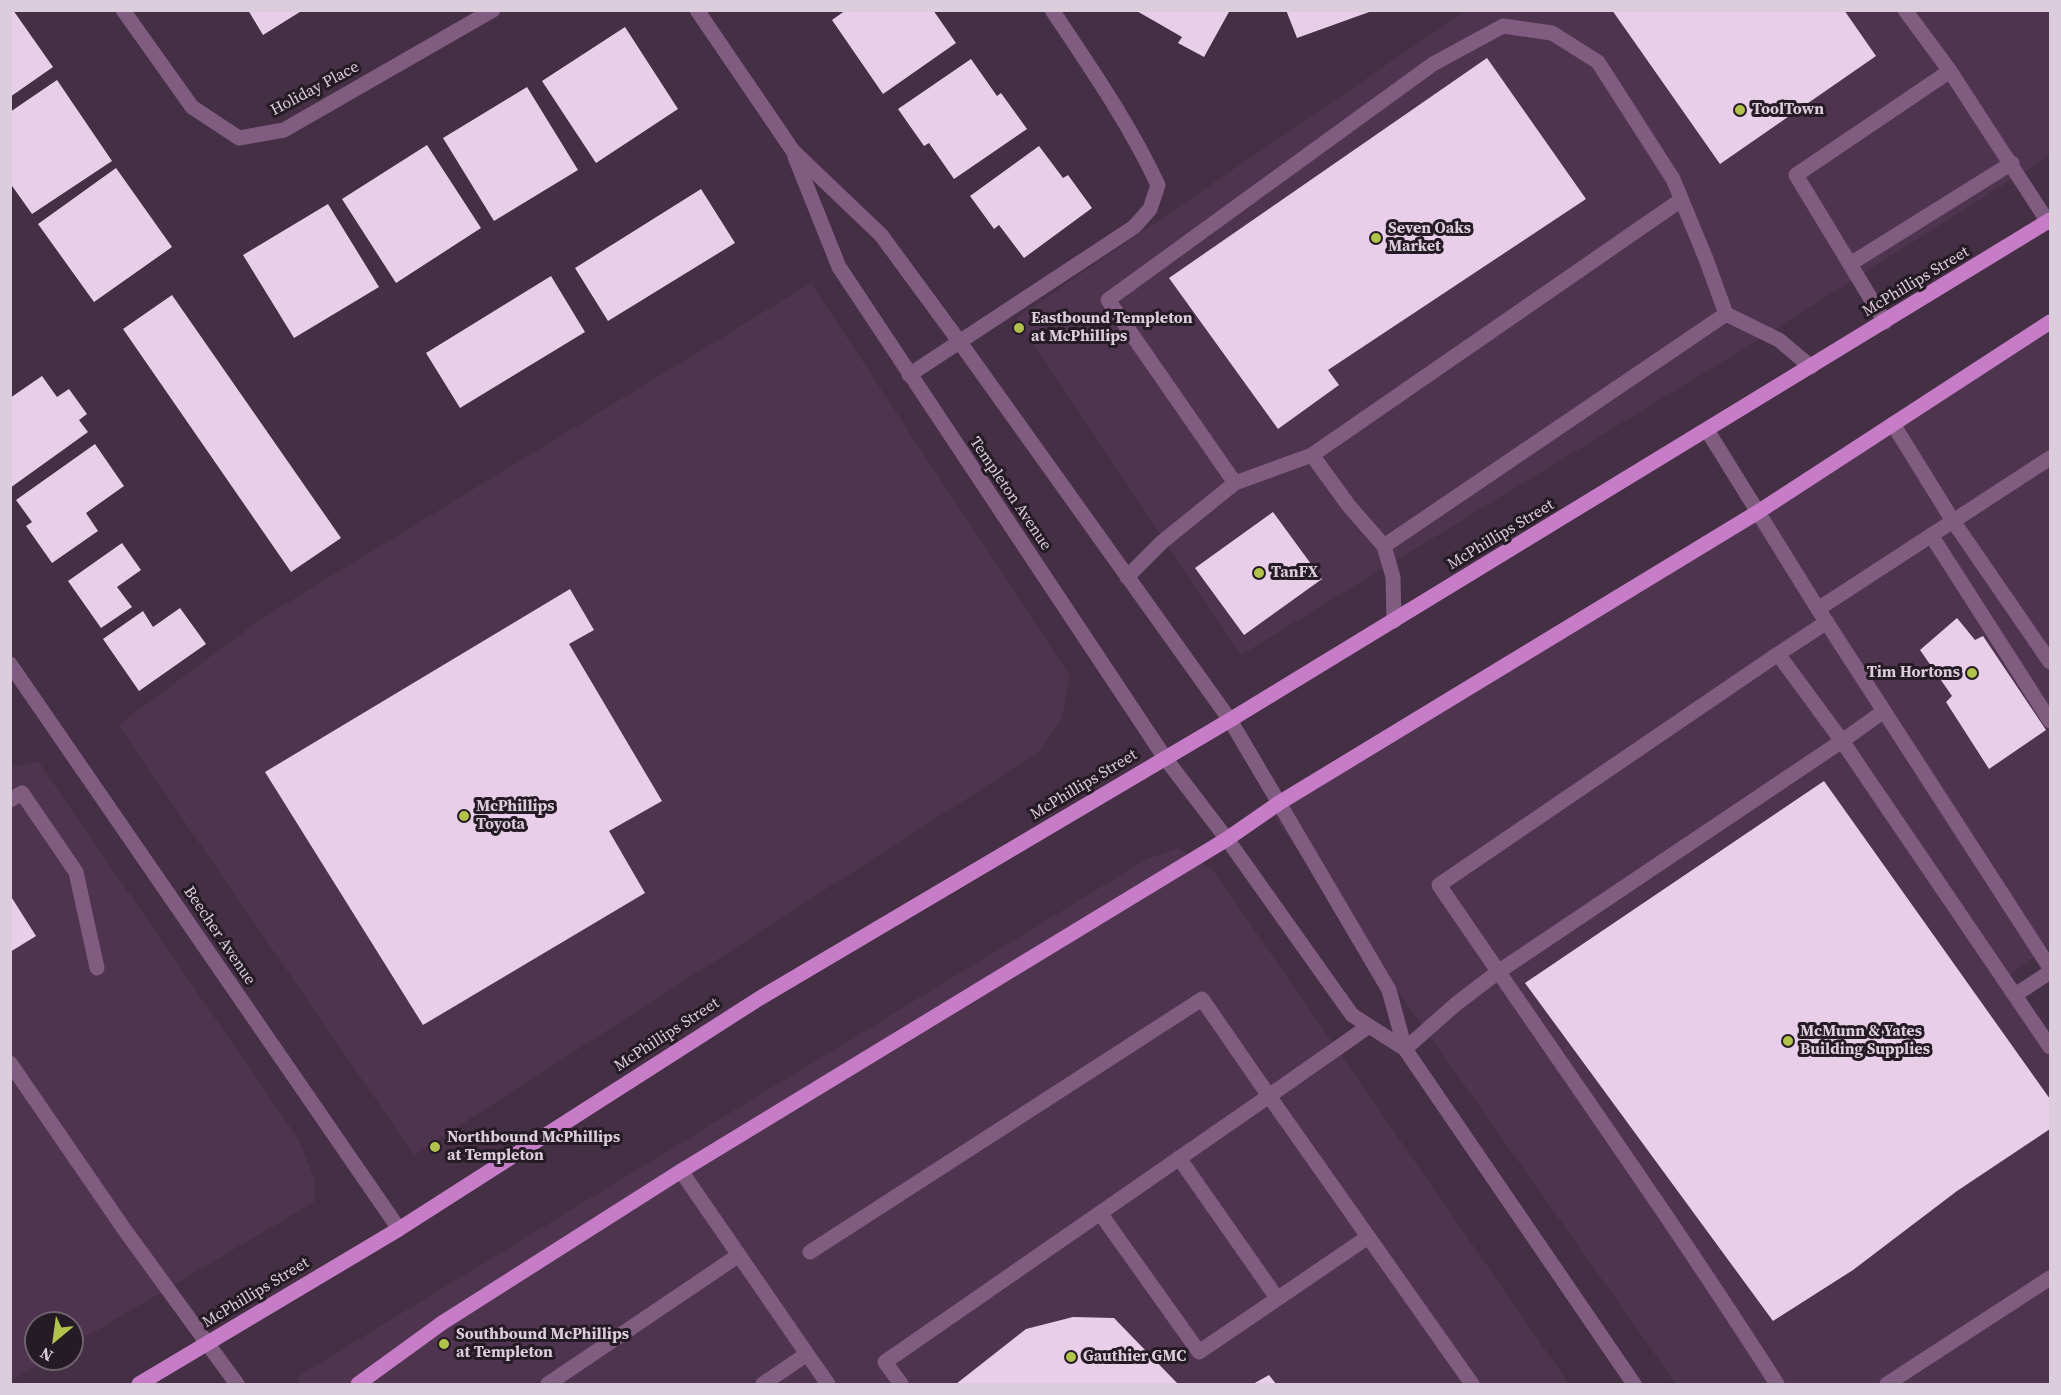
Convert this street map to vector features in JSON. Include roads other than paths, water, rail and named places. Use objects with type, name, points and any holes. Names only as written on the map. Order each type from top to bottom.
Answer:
[{"type":"main road","name":"McPhillips Street","points":[[139,1384],[399,1229],[760,998],[1230,720],[2049,221]]},
{"type":"main road","points":[[358,1384],[442,1323],[681,1170],[1227,839],[1279,803],[1758,512],[2050,322]]},
{"type":"street","name":"Holiday Place","points":[[123,10],[192,107],[239,138],[285,130],[493,10]]},
{"type":"street","name":"Templeton Avenue","points":[[697,10],[793,151],[881,235],[1230,720],[1389,990],[1406,1049]]},
{"type":"street","points":[[909,375],[1134,227],[1150,209],[1158,185],[1145,156],[1111,97],[1052,10]]},
{"type":"street","points":[[1905,10],[1950,71],[2049,221]]},
{"type":"street","points":[[1235,483],[1108,300],[1433,64],[1503,26],[1552,33],[1598,62],[1672,179],[1726,314],[1779,340],[1811,367]]},
{"type":"street","points":[[1885,322],[1796,175],[1950,71]]},
{"type":"street","name":"Templeton Avenue","points":[[793,151],[839,267],[1165,758],[1227,839],[1352,1015],[1406,1049]]},
{"type":"street","points":[[1850,264],[2012,163]]},
{"type":"street","points":[[1127,577],[1162,542],[1235,483],[1312,455],[1681,200]]},
{"type":"street","points":[[1384,546],[1726,314]]},
{"type":"street","points":[[1893,424],[1953,521],[2050,662]]},
{"type":"street","points":[[1707,430],[1818,609],[2050,970],[2015,995]]},
{"type":"street","points":[[1312,455],[1349,506],[1384,546],[1393,577],[1394,621]]},
{"type":"street","points":[[1818,609],[2050,458]]},
{"type":"street","points":[[1931,535],[2050,721]]},
{"type":"street","points":[[1777,1384],[1728,1308],[1439,885],[1827,622]]},
{"type":"street","points":[[1778,654],[1842,741],[2050,1047]]},
{"type":"street","name":"Beecher Avenue","points":[[10,664],[399,1229]]},
{"type":"street","points":[[1634,1384],[1406,1049],[1456,1004],[1498,972],[1884,711]]},
{"type":"street","points":[[10,800],[22,793],[76,872],[97,968]]},
{"type":"street","points":[[810,1252],[1202,999],[1472,1384]]},
{"type":"street","points":[[901,1384],[885,1362],[1369,1026]]},
{"type":"street","points":[[10,1063],[124,1229],[237,1384]]},
{"type":"street","points":[[1179,1158],[1277,1298]]},
{"type":"street","points":[[681,1170],[828,1384]]},
{"type":"street","points":[[1100,1214],[1199,1352],[1368,1237]]},
{"type":"street","points":[[548,1384],[738,1255]]},
{"type":"street","points":[[1887,1384],[2050,1278]]},
{"type":"street","points":[[763,1384],[807,1354]]},
{"type":"place","name":"ToolTown","points":[[1740,110]]},
{"type":"place","name":"Seven Oaks Market","points":[[1376,238]]},
{"type":"place","name":"Eastbound Templeton at McPhillips","points":[[1019,328]]},
{"type":"place","name":"TanFX","points":[[1259,573]]},
{"type":"place","name":"Tim Hortons","points":[[1972,673]]},
{"type":"place","name":"McPhillips Toyota","points":[[464,816]]},
{"type":"place","name":"McMunn & Yates Building Supplies","points":[[1788,1041]]},
{"type":"place","name":"Northbound McPhillips at Templeton","points":[[435,1147]]},
{"type":"place","name":"Southbound McPhillips at Templeton","points":[[444,1344]]},
{"type":"place","name":"Gauthier GMC","points":[[1071,1357]]}]
